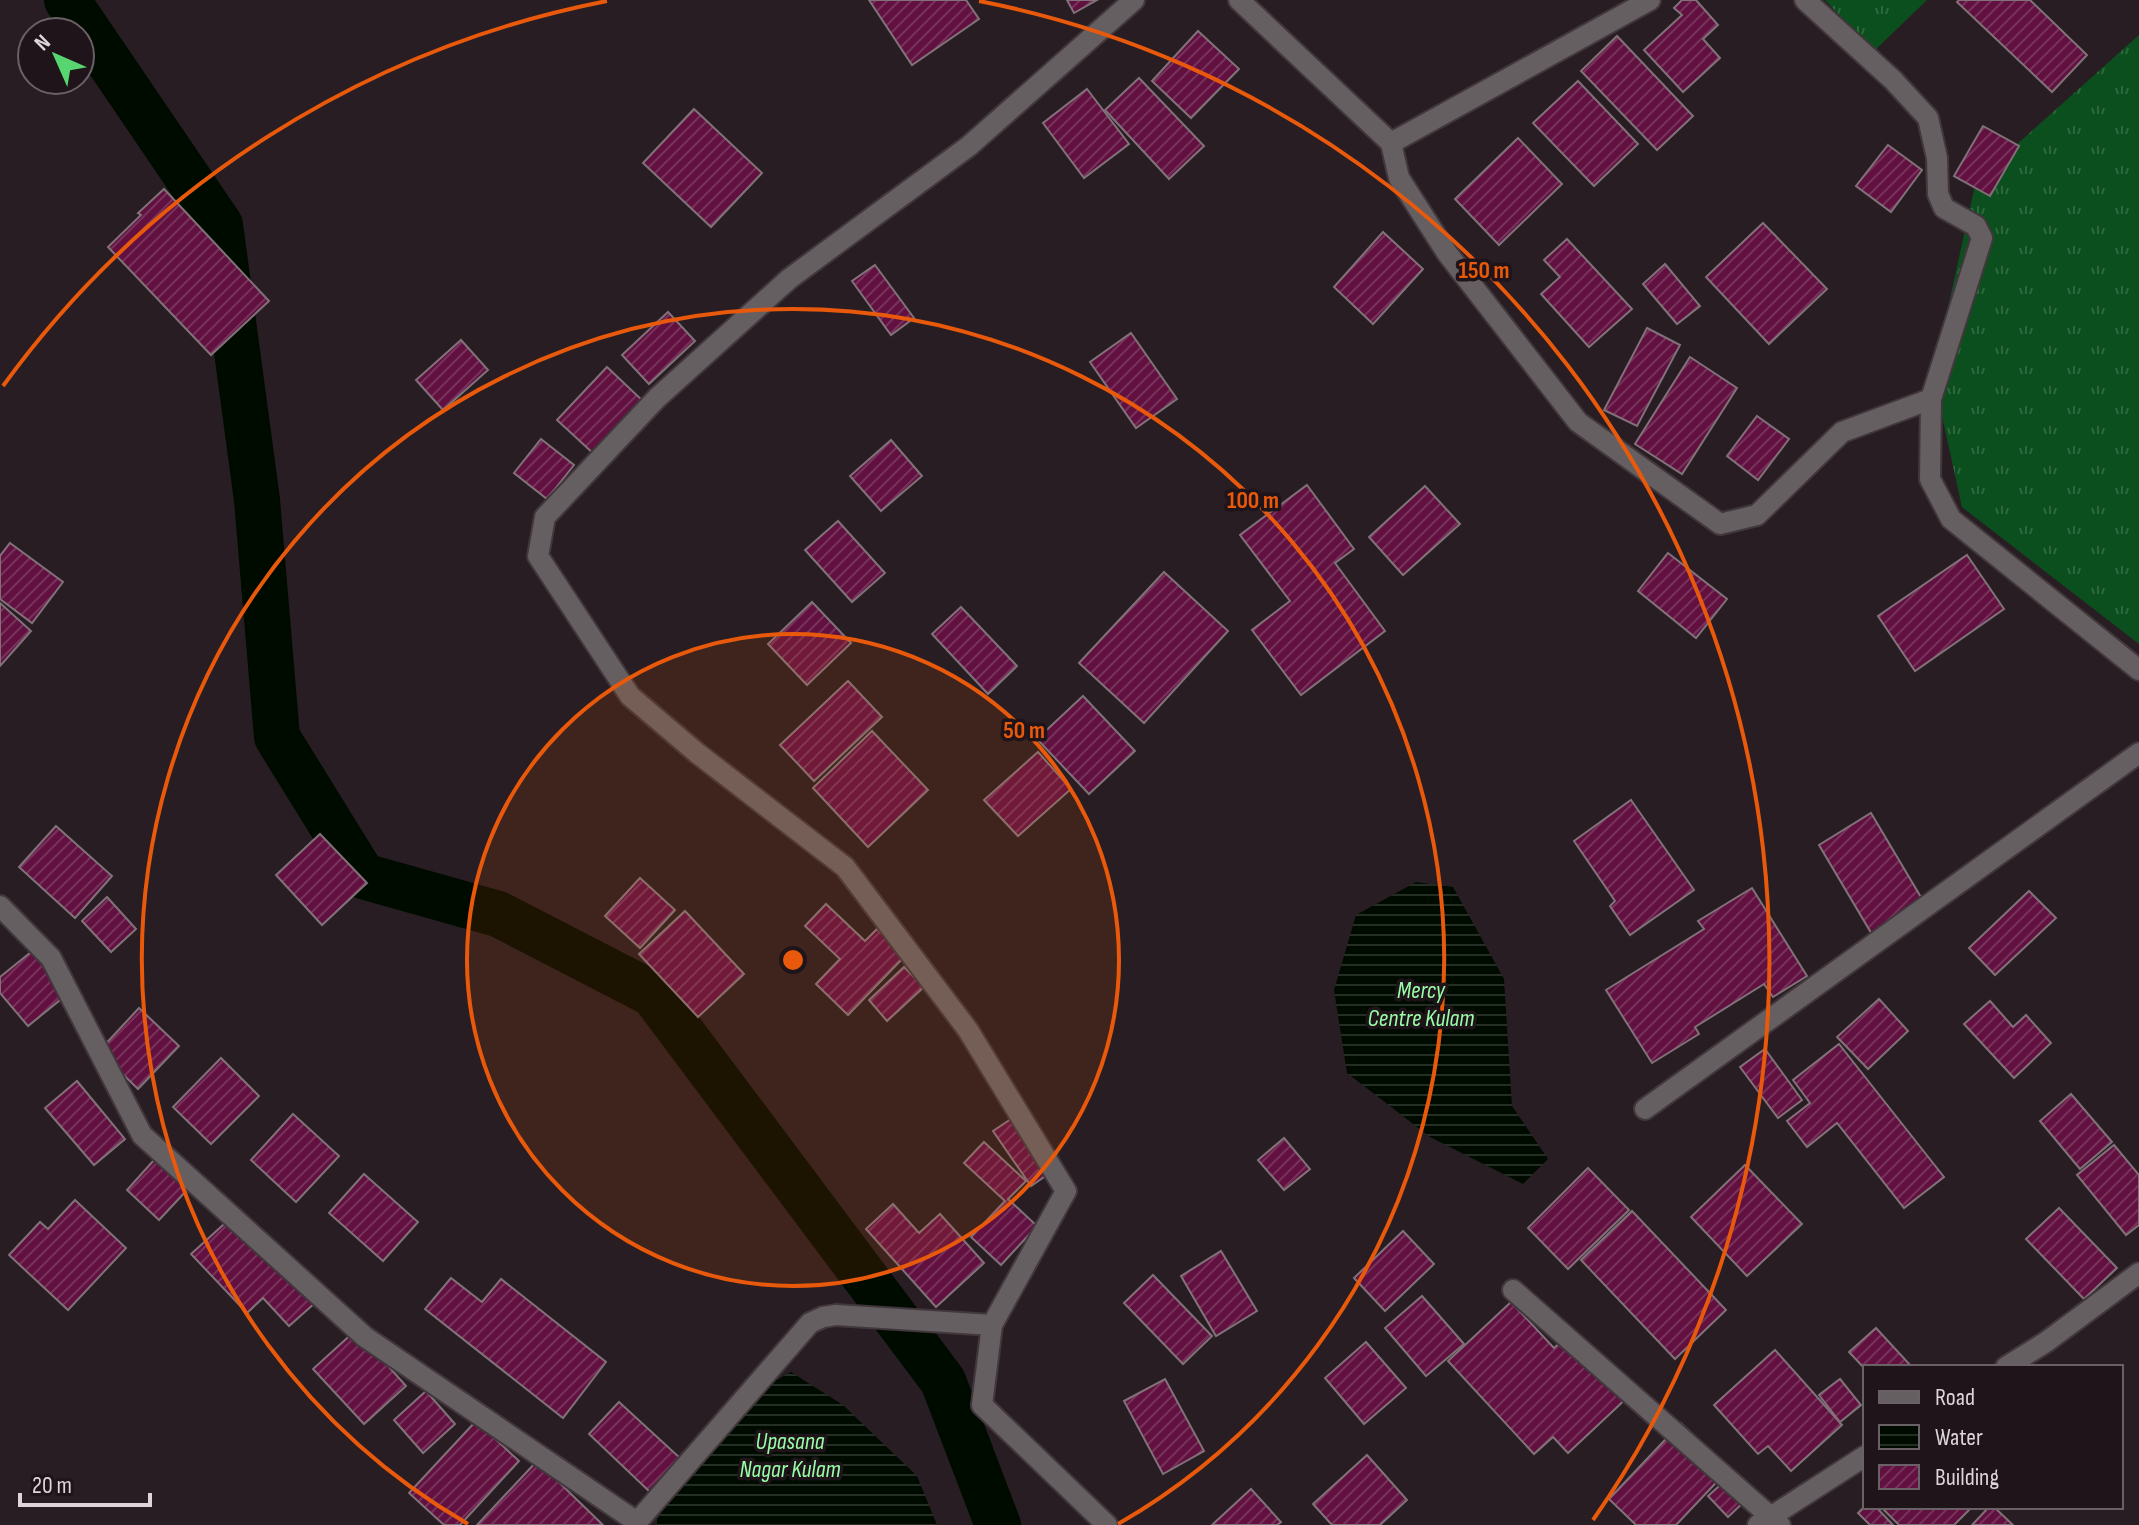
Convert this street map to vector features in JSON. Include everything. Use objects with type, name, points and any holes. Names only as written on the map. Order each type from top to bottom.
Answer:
[{"type":"street","points":[[1107,1525],[982,1405],[992,1325],[1066,1191],[968,1030],[845,867],[697,753],[630,696],[538,556],[545,517],[657,398],[789,279],[969,146],[1134,0]]},
{"type":"street","points":[[1239,0],[1391,143],[1399,178],[1447,253],[1578,422],[1720,524],[1757,515],[1842,432],[1931,399]]},
{"type":"street","points":[[1391,143],[1650,0]]},
{"type":"street","points":[[1805,0],[1893,80],[1928,118],[1937,158],[1938,194],[1944,208],[1976,226],[1982,238],[1931,399],[1930,479],[1951,519],[2139,670]]},
{"type":"street","points":[[1645,1109],[2139,753]]},
{"type":"street","points":[[0,906],[51,958],[142,1135],[365,1337],[637,1522],[810,1323],[836,1315],[992,1325]]},
{"type":"street","points":[[2009,1365],[2046,1342],[2139,1273]]},
{"type":"street","points":[[1513,1290],[1770,1522],[1863,1457]]},
{"type":"green space","points":[[1825,0],[1927,0],[1874,51]]},
{"type":"green space","points":[[2139,35],[2139,644],[1962,507],[1933,375],[1976,181]]},
{"type":"water","name":"Mercy Centre Kulam","points":[[1416,882],[1453,887],[1504,979],[1512,1106],[1548,1159],[1523,1184],[1430,1137],[1347,1073],[1334,990],[1356,915]]},
{"type":"water","name":"Upasana Nagar Kulam","points":[[791,1372],[843,1405],[917,1476],[937,1525],[657,1525],[689,1461],[753,1393]]},
{"type":"building","points":[[869,0],[966,0],[979,19],[912,65]]},
{"type":"building","points":[[1067,0],[1097,0],[1074,13]]},
{"type":"building","points":[[1682,0],[1696,0],[1718,25],[1703,39],[1720,58],[1683,92],[1644,50],[1682,15],[1674,8]]},
{"type":"building","points":[[2030,0],[2087,55],[2052,92],[1957,2]]},
{"type":"building","points":[[1198,31],[1239,69],[1191,118],[1152,81]]},
{"type":"building","points":[[1617,36],[1693,116],[1657,150],[1581,71]]},
{"type":"building","points":[[1139,78],[1204,146],[1169,179],[1105,110]]},
{"type":"building","points":[[1578,81],[1638,144],[1594,186],[1533,123]]},
{"type":"building","points":[[1087,89],[1129,144],[1084,178],[1043,123]]},
{"type":"building","points":[[694,109],[762,173],[711,227],[643,163]]},
{"type":"building","points":[[1983,126],[2019,146],[1990,196],[1954,176]]},
{"type":"building","points":[[1518,138],[1562,184],[1499,245],[1455,199]]},
{"type":"building","points":[[1888,145],[1922,170],[1891,212],[1856,186]]},
{"type":"building","points":[[164,189],[269,301],[211,355],[108,247]]},
{"type":"building","points":[[1763,223],[1827,289],[1769,344],[1706,277]]},
{"type":"building","points":[[1383,232],[1423,269],[1373,324],[1334,287]]},
{"type":"building","points":[[1567,239],[1632,309],[1589,347],[1541,294],[1560,277],[1544,260]]},
{"type":"building","points":[[1665,264],[1700,306],[1677,324],[1643,284]]},
{"type":"building","points":[[875,265],[914,318],[891,335],[852,281]]},
{"type":"building","points":[[668,312],[695,341],[649,384],[622,355]]},
{"type":"building","points":[[1647,328],[1680,345],[1637,426],[1604,410]]},
{"type":"building","points":[[1131,333],[1177,399],[1136,428],[1090,362]]},
{"type":"building","points":[[461,340],[488,370],[443,410],[416,380]]},
{"type":"building","points":[[1690,357],[1737,388],[1682,474],[1635,444]]},
{"type":"building","points":[[607,367],[644,402],[595,455],[557,420]]},
{"type":"building","points":[[1757,416],[1789,439],[1758,480],[1727,456]]},
{"type":"building","points":[[541,439],[574,465],[547,499],[514,473]]},
{"type":"building","points":[[891,440],[922,476],[881,511],[850,476]]},
{"type":"building","points":[[1307,485],[1354,549],[1335,563],[1385,631],[1301,695],[1252,630],[1290,601],[1240,535]]},
{"type":"building","points":[[1425,486],[1460,524],[1403,575],[1369,537]]},
{"type":"building","points":[[838,521],[885,573],[852,602],[805,550]]},
{"type":"building","points":[[10,543],[63,582],[32,623],[0,599],[0,556]]},
{"type":"building","points":[[1668,553],[1727,599],[1696,638],[1638,591]]},
{"type":"building","points":[[1967,555],[2004,609],[1915,671],[1878,616]]},
{"type":"building","points":[[1164,572],[1228,631],[1144,723],[1079,663]]},
{"type":"building","points":[[812,602],[851,643],[807,685],[768,644]]},
{"type":"building","points":[[0,603],[31,631],[0,666]]},
{"type":"building","points":[[961,607],[1017,666],[988,694],[932,634]]},
{"type":"building","points":[[848,681],[882,717],[814,781],[780,745]]},
{"type":"building","points":[[1083,696],[1135,751],[1089,794],[1037,739]]},
{"type":"building","points":[[872,731],[928,790],[868,847],[813,788]]},
{"type":"building","points":[[1038,752],[1071,789],[1018,836],[984,800]]},
{"type":"building","points":[[1631,800],[1694,890],[1630,935],[1610,906],[1615,901],[1574,841]]},
{"type":"building","points":[[1871,813],[1925,904],[1873,936],[1819,845]]},
{"type":"building","points":[[56,826],[112,876],[75,918],[19,867]]},
{"type":"building","points":[[320,834],[367,883],[322,925],[276,875]]},
{"type":"building","points":[[640,878],[675,910],[640,948],[605,916]]},
{"type":"building","points":[[1752,888],[1807,976],[1773,997],[1764,984],[1695,1027],[1699,1034],[1652,1063],[1606,990],[1704,929],[1698,921]]},
{"type":"building","points":[[2029,891],[2056,918],[1995,975],[1969,948]]},
{"type":"building","points":[[107,897],[136,929],[111,952],[82,921]]},
{"type":"building","points":[[826,904],[865,941],[877,929],[905,956],[848,1015],[816,984],[840,959],[805,926]]},
{"type":"building","points":[[685,911],[744,974],[698,1017],[639,954]]},
{"type":"building","points":[[41,944],[75,988],[28,1026],[0,993],[0,977]]},
{"type":"building","points":[[904,967],[924,987],[887,1021],[869,1000]]},
{"type":"building","points":[[1879,999],[1908,1031],[1868,1069],[1837,1037]]},
{"type":"building","points":[[1990,1001],[2013,1027],[2026,1015],[2051,1043],[2014,1078],[1964,1024]]},
{"type":"building","points":[[139,1008],[179,1046],[138,1089],[99,1051]]},
{"type":"building","points":[[1839,1044],[1944,1177],[1904,1208],[1837,1123],[1807,1147],[1787,1121],[1810,1103],[1793,1080]]},
{"type":"building","points":[[1765,1049],[1802,1100],[1778,1118],[1740,1067]]},
{"type":"building","points":[[221,1058],[259,1096],[211,1144],[173,1107]]},
{"type":"building","points":[[77,1081],[125,1139],[94,1165],[45,1108]]},
{"type":"building","points":[[2071,1094],[2112,1142],[2080,1169],[2040,1121]]},
{"type":"building","points":[[1023,1111],[1060,1166],[1031,1186],[993,1131]]},
{"type":"building","points":[[293,1114],[339,1156],[296,1202],[251,1160]]},
{"type":"building","points":[[1284,1138],[1310,1169],[1284,1190],[1258,1160]]},
{"type":"building","points":[[984,1142],[1026,1181],[1008,1199],[1037,1226],[1001,1265],[971,1237],[1005,1201],[964,1163]]},
{"type":"building","points":[[2114,1145],[2139,1175],[2139,1225],[2126,1235],[2077,1175]]},
{"type":"building","points":[[154,1160],[187,1190],[159,1220],[127,1190]]},
{"type":"building","points":[[1745,1165],[1802,1224],[1747,1276],[1691,1217]]},
{"type":"building","points":[[1588,1168],[1629,1210],[1568,1269],[1528,1228]]},
{"type":"building","points":[[364,1174],[418,1222],[383,1261],[329,1213]]},
{"type":"building","points":[[75,1200],[126,1248],[68,1310],[9,1255],[40,1222],[48,1229]]},
{"type":"building","points":[[893,1204],[919,1233],[940,1214],[984,1263],[936,1307],[866,1229]]},
{"type":"building","points":[[2059,1208],[2117,1268],[2084,1299],[2026,1239]]},
{"type":"building","points":[[1632,1211],[1726,1310],[1675,1359],[1581,1260]]},
{"type":"building","points":[[234,1215],[315,1303],[289,1326],[263,1298],[247,1313],[191,1254]]},
{"type":"building","points":[[1403,1231],[1434,1264],[1385,1311],[1354,1278]]},
{"type":"building","points":[[1221,1251],[1257,1311],[1216,1336],[1181,1276]]},
{"type":"building","points":[[1153,1275],[1212,1336],[1183,1364],[1124,1303]]},
{"type":"building","points":[[451,1278],[482,1302],[501,1279],[606,1362],[563,1418],[425,1309]]},
{"type":"building","points":[[1422,1296],[1464,1344],[1426,1376],[1385,1328]]},
{"type":"building","points":[[1511,1302],[1554,1348],[1569,1334],[1628,1397],[1568,1453],[1553,1437],[1534,1454],[1448,1361]]},
{"type":"building","points":[[1876,1328],[1910,1365],[1863,1367],[1849,1352]]},
{"type":"building","points":[[356,1330],[406,1386],[364,1424],[313,1369]]},
{"type":"building","points":[[1366,1342],[1406,1388],[1364,1424],[1325,1378]]},
{"type":"building","points":[[1775,1350],[1842,1425],[1791,1471],[1768,1446],[1758,1454],[1714,1405]]},
{"type":"building","points":[[1165,1379],[1204,1451],[1163,1474],[1124,1401]]},
{"type":"building","points":[[1840,1379],[1861,1405],[1840,1422],[1819,1395]]},
{"type":"building","points":[[426,1391],[455,1424],[423,1453],[394,1420]]},
{"type":"building","points":[[619,1402],[680,1458],[650,1492],[589,1434]]},
{"type":"building","points":[[476,1421],[519,1461],[460,1525],[444,1525],[409,1493]]},
{"type":"building","points":[[1681,1423],[1729,1469],[1676,1525],[1636,1525],[1609,1499]]},
{"type":"building","points":[[1367,1455],[1407,1500],[1380,1525],[1332,1525],[1313,1504]]},
{"type":"building","points":[[537,1461],[603,1525],[477,1525]]},
{"type":"building","points":[[1727,1479],[1746,1500],[1728,1517],[1708,1496]]},
{"type":"building","points":[[1251,1489],[1281,1522],[1277,1525],[1212,1525]]},
{"type":"building","points":[[1863,1508],[1878,1509],[1893,1525],[1870,1525],[1858,1513]]},
{"type":"building","points":[[1883,1509],[1970,1509],[1954,1525],[1899,1525]]},
{"type":"building","points":[[1987,1509],[1996,1509],[2013,1525],[1972,1525]]},
{"type":"waterway","points":[[67,0],[220,225],[257,500],[277,737],[363,876],[498,914],[653,994],[943,1381],[998,1525]]}]
